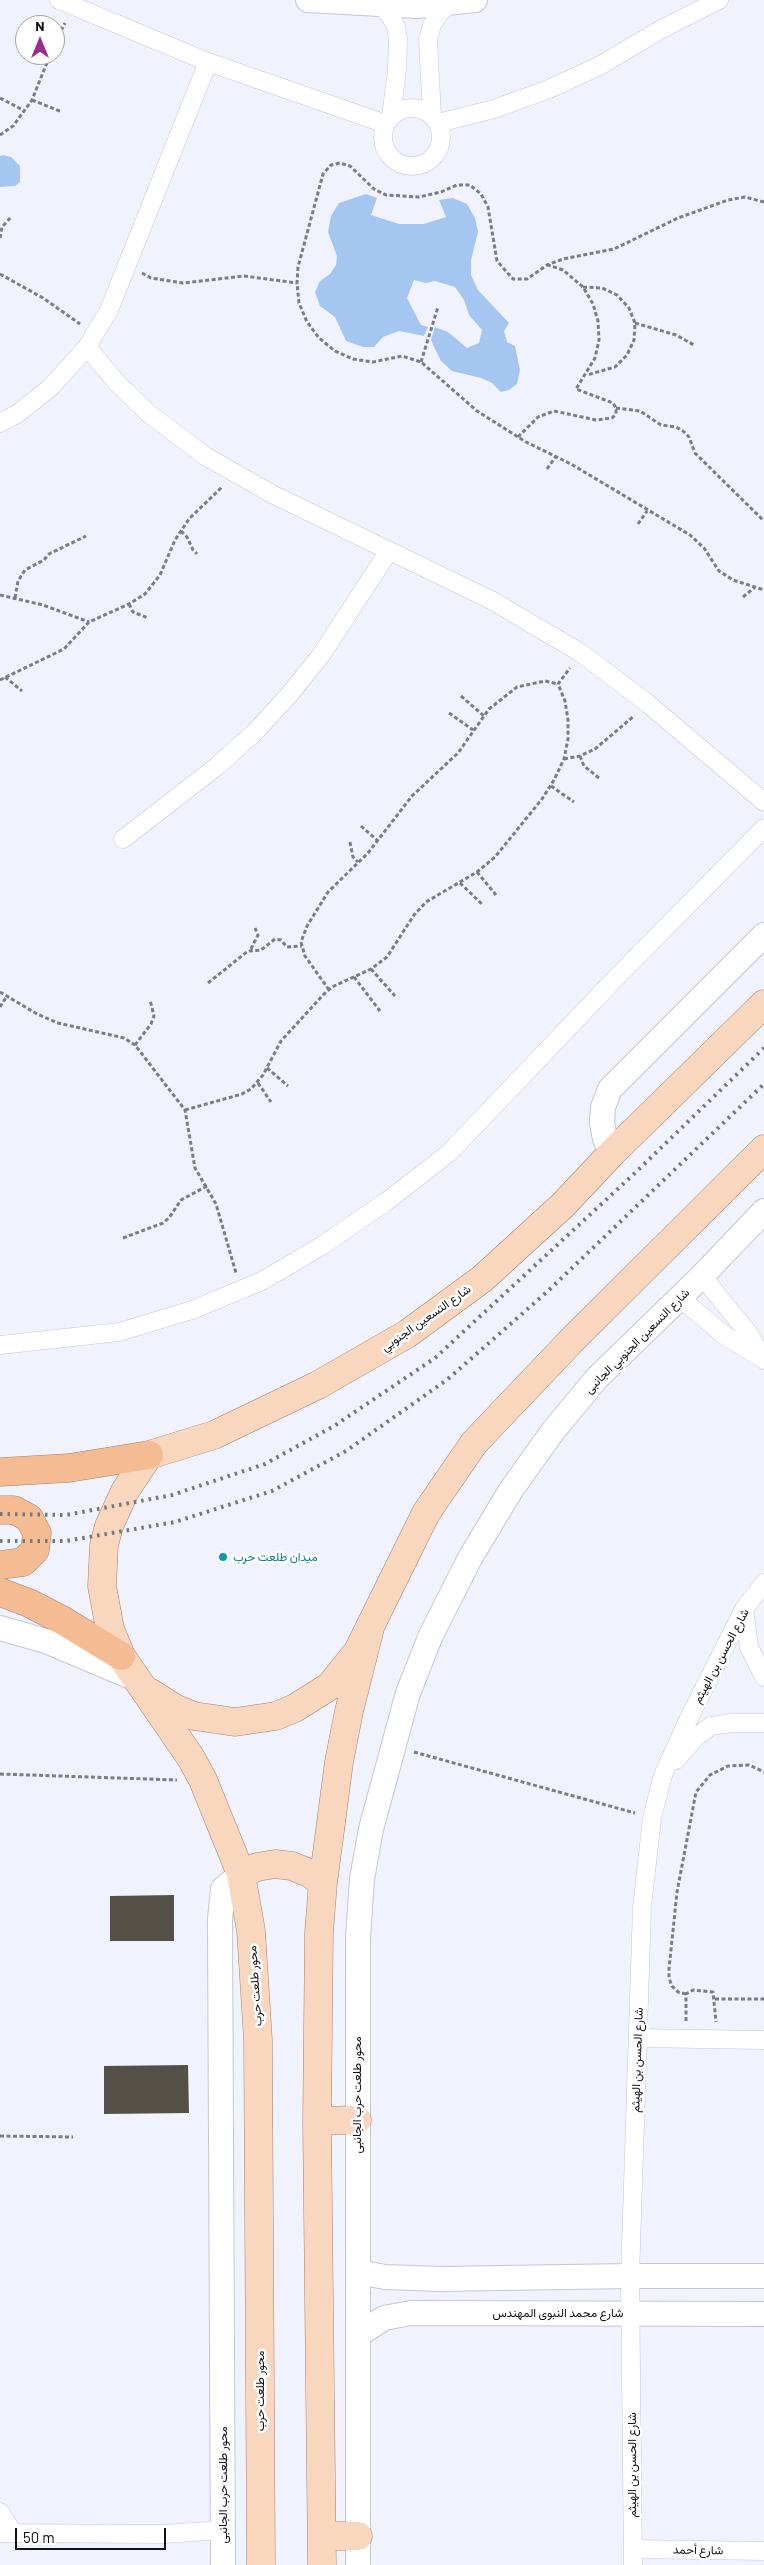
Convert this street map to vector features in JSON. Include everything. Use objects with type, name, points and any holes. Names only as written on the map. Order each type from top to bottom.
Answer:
[{"type":"highway","name":"شارع التسعين الجنوبي","points":[[0,1472],[70,1468],[149,1456]]},
{"type":"highway","points":[[0,1510],[14,1510],[29,1518],[37,1533],[35,1550],[23,1562],[0,1565]]},
{"type":"highway","points":[[0,1592],[29,1603],[62,1620],[121,1656]]},
{"type":"main road","name":"شارع التسعين الجنوبي","points":[[149,1456],[197,1441],[243,1423],[326,1381],[406,1334],[459,1296],[520,1246],[764,1004]]},
{"type":"main road","points":[[141,1684],[174,1708],[214,1720],[235,1722],[276,1716],[296,1708],[330,1686],[349,1664],[370,1628],[408,1545],[426,1514],[474,1443],[572,1340],[764,1149]]},
{"type":"main road","name":"محور طلعت حرب","points":[[149,1456],[116,1508],[104,1545],[102,1586],[104,1608],[121,1656],[203,1780],[241,1874],[251,1931],[258,2040],[261,2565]]},
{"type":"main road","points":[[322,2565],[317,1990],[323,1883],[340,1762],[349,1711],[370,1628]]},
{"type":"main road","points":[[241,1874],[257,1867],[275,1864],[292,1866],[309,1873],[323,1883]]},
{"type":"main road","points":[[317,2121],[357,2120]]},
{"type":"main road","points":[[322,2536],[358,2536]]},
{"type":"street","points":[[59,0],[208,62],[388,121]]},
{"type":"street","points":[[308,0],[380,5],[450,4],[475,0]]},
{"type":"street","points":[[388,121],[407,108],[416,108],[435,120],[494,109],[548,89],[601,65],[658,31],[719,0]]},
{"type":"street","points":[[380,5],[393,21],[398,40],[398,70],[384,143],[394,160],[412,166],[431,159],[437,152],[440,143],[435,120],[428,39],[432,25],[439,13],[450,4]]},
{"type":"street","points":[[0,423],[17,414],[50,388],[91,341],[109,310],[208,62]]},
{"type":"street","points":[[91,341],[117,383],[148,413],[205,456],[235,474],[490,600],[582,653],[647,703],[764,802]]},
{"type":"street","points":[[122,839],[216,767],[254,733],[289,695],[321,655],[389,551]]},
{"type":"street","points":[[0,1344],[119,1332],[192,1310],[262,1281],[323,1245],[387,1201],[448,1153],[764,828]]},
{"type":"street","points":[[612,1153],[604,1139],[602,1123],[603,1107],[610,1089],[764,934]]},
{"type":"street","name":"شارع التسعين الجنوبي الجانبى","points":[[431,1635],[470,1558],[511,1490],[553,1431],[597,1378],[702,1276],[764,1211]]},
{"type":"street","points":[[702,1276],[748,1334],[763,1359]]},
{"type":"street","points":[[680,1297],[739,1345],[763,1359]]},
{"type":"street","name":"شارع الحسن بن الهيثم","points":[[633,2557],[630,2276],[642,1907],[652,1818],[663,1776],[690,1716],[744,1609],[764,1583]]},
{"type":"street","points":[[744,1609],[749,1647],[764,1677]]},
{"type":"street","points":[[0,1628],[46,1641],[141,1684]]},
{"type":"street","name":"محور طلعت حرب الجانبى","points":[[358,2565],[358,1938],[362,1879],[371,1829],[393,1746],[408,1693],[431,1635]]},
{"type":"street","points":[[663,1776],[696,1737],[711,1726],[732,1722],[764,1724]]},
{"type":"street","name":"محور طلعت حرب الجانبى","points":[[223,2565],[220,1919],[223,1889],[241,1874]]},
{"type":"street","points":[[638,2038],[764,2040]]},
{"type":"street","points":[[358,2272],[385,2277],[432,2279],[764,2276]]},
{"type":"street","name":"شارع محمد النبوى المهندس","points":[[358,2335],[384,2318],[411,2312],[764,2314]]},
{"type":"street","points":[[0,2512],[7,2533],[163,2534],[222,2530]]},
{"type":"street","name":"شارع أحمد","points":[[633,2557],[764,2551]]},
{"type":"path","points":[[0,136],[25,111],[32,100],[46,65]]},
{"type":"path","points":[[0,98],[25,111]]},
{"type":"path","points":[[32,100],[62,112]]},
{"type":"path","points":[[764,202],[745,197],[728,200],[678,218],[614,249],[563,259],[547,265],[527,279],[513,279],[503,271],[497,261],[488,207],[481,194],[470,185],[457,185],[441,192],[419,197],[386,195],[374,189],[350,166],[340,163],[331,165],[323,174],[298,267],[297,283],[299,303],[307,322],[319,338],[335,351],[353,359],[373,362],[402,356],[421,362],[476,411],[690,535],[704,548],[719,571],[733,580],[764,590]]},
{"type":"path","points":[[0,238],[2,227],[12,216]]},
{"type":"path","points":[[128,265],[151,278],[183,283],[244,276],[297,283]]},
{"type":"path","points":[[518,437],[538,417],[554,412],[596,420],[606,420],[616,414],[616,408],[613,403],[576,389],[587,375],[595,358],[599,331],[593,304],[583,288],[563,270],[547,265]]},
{"type":"path","points":[[0,274],[43,298],[91,341]]},
{"type":"path","points":[[583,288],[602,288],[617,295],[629,308],[634,323],[634,340],[627,356],[615,367],[587,375]]},
{"type":"path","points":[[421,362],[438,307]]},
{"type":"path","points":[[634,323],[676,335],[694,345]]},
{"type":"path","points":[[616,408],[640,411],[660,425],[676,427],[683,431],[689,437],[695,453],[764,521]]},
{"type":"path","points":[[547,469],[556,456]]},
{"type":"path","points":[[0,680],[64,649],[89,622],[129,604],[145,594],[160,575],[181,531],[189,519],[235,474]]},
{"type":"path","points":[[638,524],[647,511]]},
{"type":"path","points":[[181,531],[187,537],[192,550],[198,554]]},
{"type":"path","points":[[15,598],[18,581],[24,570],[44,560],[49,554],[86,536]]},
{"type":"path","points":[[743,597],[754,588]]},
{"type":"path","points":[[0,595],[89,622]]},
{"type":"path","points":[[129,604],[133,612],[148,618]]},
{"type":"path","points":[[558,684],[582,653]]},
{"type":"path","points":[[5,677],[22,691]]},
{"type":"path","points":[[329,990],[305,956],[302,946],[307,926],[328,892],[378,841],[412,796],[458,753],[484,716],[504,695],[517,687],[545,681],[558,684]]},
{"type":"path","points":[[185,1110],[242,1094],[258,1083],[281,1041],[329,990],[371,969],[387,957],[414,915],[426,902],[460,883],[496,857],[551,786],[564,759],[568,740],[568,720],[565,701],[558,684]]},
{"type":"path","points":[[461,696],[484,716]]},
{"type":"path","points":[[564,759],[580,756],[596,749],[647,703]]},
{"type":"path","points":[[449,713],[473,730]]},
{"type":"path","points":[[580,756],[584,766],[599,778]]},
{"type":"path","points":[[551,786],[574,802]]},
{"type":"path","points":[[361,826],[378,841]]},
{"type":"path","points":[[350,842],[353,857],[358,862]]},
{"type":"path","points":[[477,872],[496,895]]},
{"type":"path","points":[[460,883],[483,905]]},
{"type":"path","points":[[208,983],[251,949],[256,943],[258,936],[255,928]]},
{"type":"path","points":[[251,949],[261,950],[278,939],[287,946],[302,946]]},
{"type":"path","points":[[371,969],[395,996]]},
{"type":"path","points":[[354,977],[380,1011]]},
{"type":"path","points":[[0,992],[37,1014],[58,1023],[124,1038],[135,1045],[185,1110],[195,1168],[207,1186],[223,1223],[240,1290]]},
{"type":"path","points":[[0,1006],[7,996]]},
{"type":"path","points":[[135,1045],[151,1024],[154,1016],[150,1000]]},
{"type":"path","points":[[267,1068],[288,1086]]},
{"type":"path","points":[[258,1083],[271,1102]]},
{"type":"path","points":[[123,1238],[163,1223],[169,1218],[180,1200],[207,1186]]},
{"type":"path","points":[[393,1746],[652,1818]]},
{"type":"path","points":[[716,2040],[715,1999],[710,1990],[693,1990],[686,1994],[678,1992],[672,1986],[669,1978],[676,1892],[696,1792],[710,1776],[728,1766],[749,1765],[764,1772]]},
{"type":"path","points":[[0,1774],[203,1780]]},
{"type":"path","points":[[686,1994],[686,2040]]},
{"type":"path","points":[[715,1999],[764,1998]]},
{"type":"path","points":[[0,2136],[73,2137]]},
{"type":"water","points":[[0,156],[11,157],[20,166],[20,182],[15,186],[0,187]]},
{"type":"water","points":[[366,194],[377,198],[371,215],[399,224],[424,224],[446,217],[439,200],[453,198],[467,204],[475,218],[478,232],[471,260],[471,275],[478,290],[509,323],[504,331],[507,342],[515,346],[520,370],[517,384],[509,390],[501,392],[492,383],[481,378],[452,371],[441,361],[431,340],[435,327],[448,332],[467,348],[479,343],[482,330],[469,315],[464,300],[455,287],[435,281],[426,283],[414,280],[407,298],[421,325],[428,327],[424,336],[399,331],[383,337],[374,347],[363,347],[346,341],[335,317],[320,306],[315,292],[320,281],[330,274],[336,265],[337,256],[328,232],[331,216],[339,203]]},
{"type":"building","points":[[174,1895],[174,1941],[110,1941],[110,1896]]},
{"type":"building","points":[[188,2065],[189,2113],[104,2114],[104,2066]]},
{"type":"railway","points":[[0,1514],[66,1515],[172,1495],[265,1464],[334,1426],[435,1358],[635,1173],[764,1048]]},
{"type":"railway","points":[[0,1541],[66,1541],[175,1522],[272,1491],[346,1451],[448,1379],[548,1291],[764,1084]]},
{"type":"place","name":"ميدان طلعت حرب","points":[[223,1557]]}]
